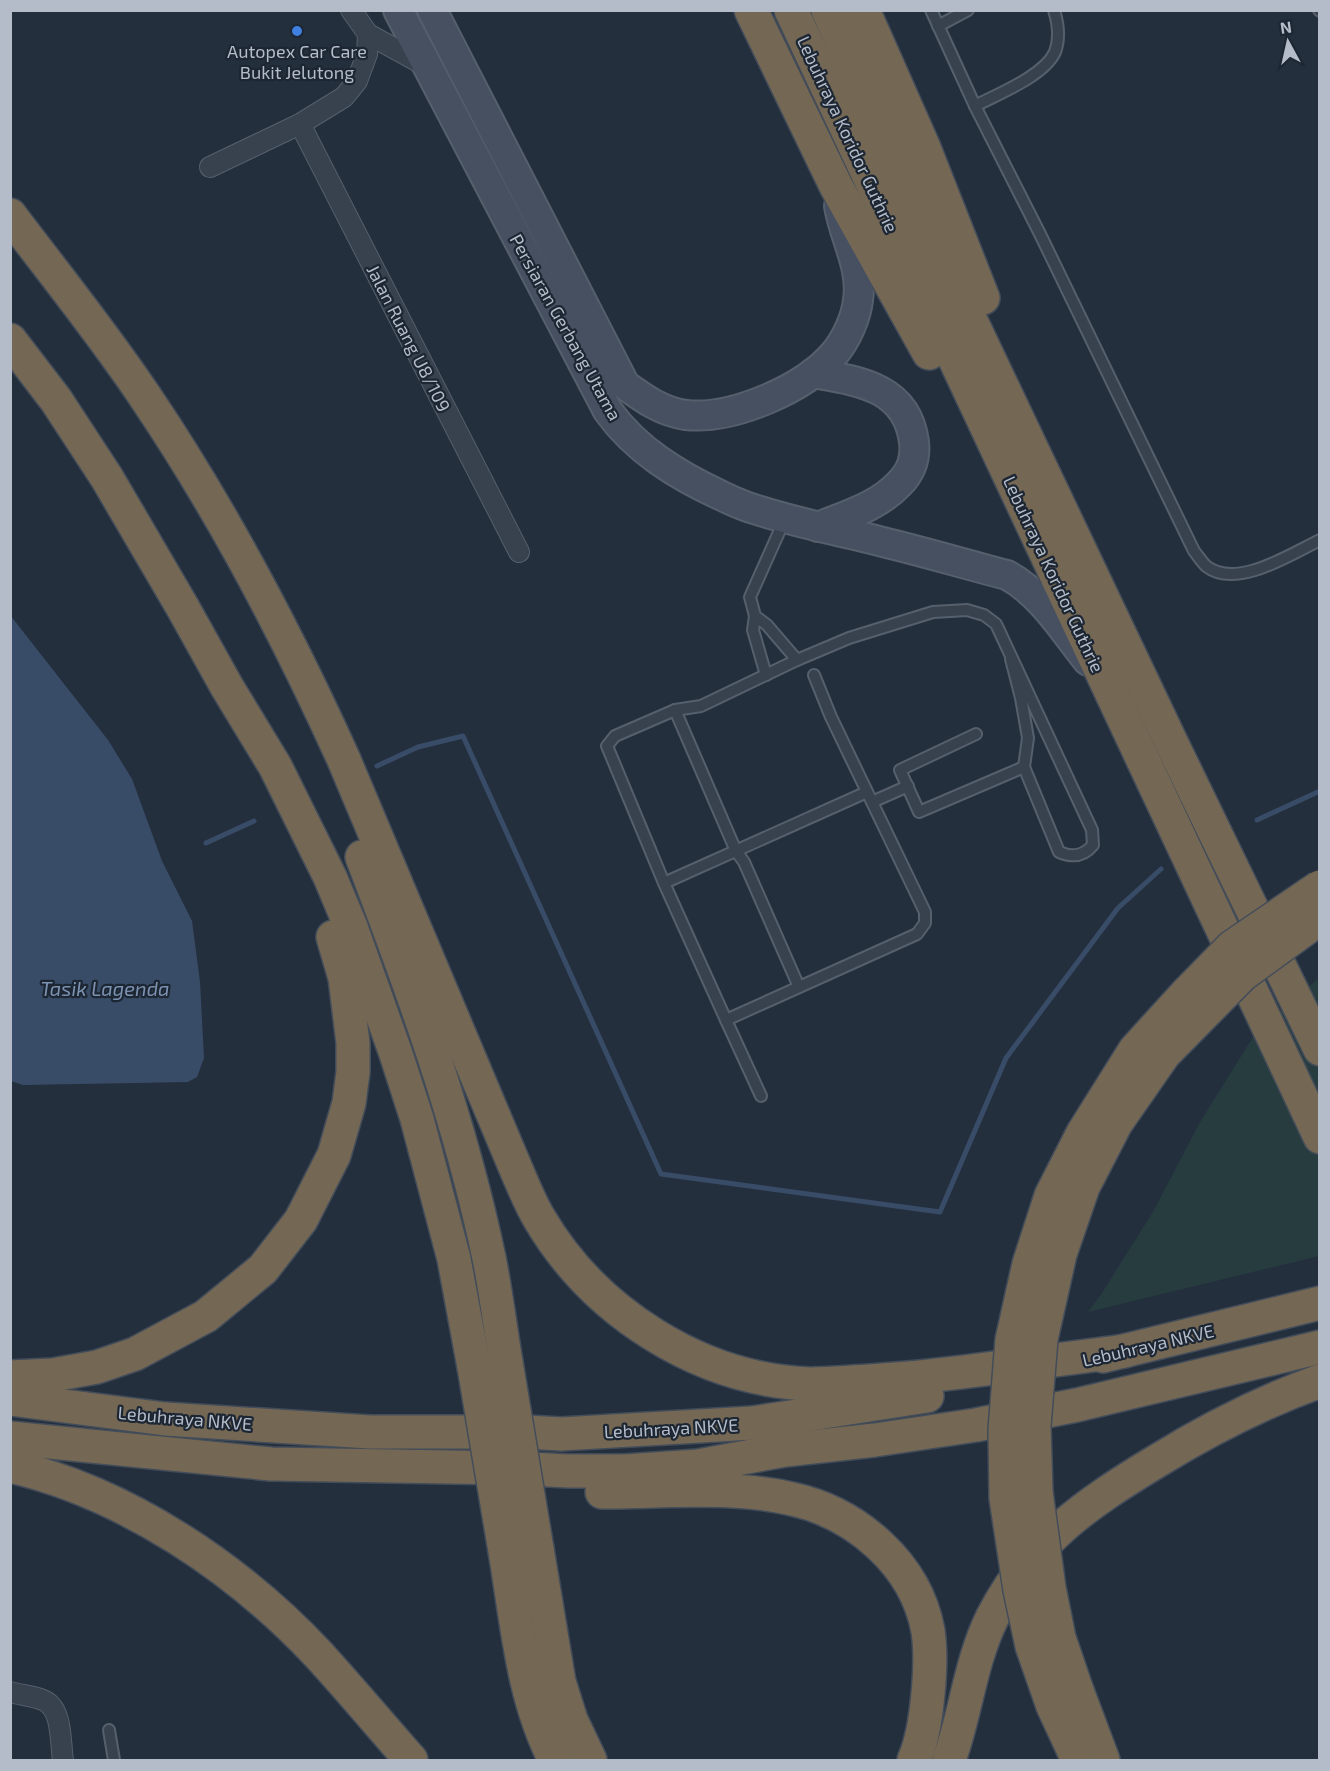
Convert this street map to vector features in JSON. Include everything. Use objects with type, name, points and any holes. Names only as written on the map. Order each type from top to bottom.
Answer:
[{"type":"highway","points":[[751,10],[836,186],[937,368],[958,395],[978,411]]},
{"type":"highway","name":"Lebuhraya Koridor Guthrie","points":[[791,10],[1320,1137]]},
{"type":"highway","name":"Lebuhraya Koridor Guthrie","points":[[828,10],[895,161],[1171,742],[1320,1048]]},
{"type":"highway","points":[[862,10],[924,148],[1009,360],[1014,385],[1015,411]]},
{"type":"highway","points":[[10,216],[146,399],[216,510],[260,588],[344,760],[538,1217],[572,1264],[594,1288],[644,1329],[672,1346],[710,1363],[748,1375],[808,1384],[902,1380],[1125,1351]]},
{"type":"highway","points":[[10,339],[56,400],[107,478],[275,766],[315,845],[351,927],[417,1119],[454,1259],[527,1685],[540,1727],[555,1761]]},
{"type":"highway","points":[[344,760],[343,793],[347,821],[422,1018],[468,1170],[489,1259],[559,1682],[571,1720],[590,1761]]},
{"type":"highway","points":[[10,1377],[53,1375],[97,1367],[135,1354],[206,1316],[263,1269],[301,1220],[334,1155],[349,1103],[353,1072],[353,1043],[345,978],[320,898],[314,868],[315,845]]},
{"type":"highway","points":[[1103,1761],[1032,1646],[1020,1590],[1006,1498],[1005,1430],[1012,1340],[1029,1264],[1051,1196],[1083,1133],[1135,1050],[1232,947],[1320,887]]},
{"type":"highway","points":[[1078,1761],[1065,1697],[1059,1638],[1049,1588],[1036,1481],[1034,1426],[1041,1339],[1060,1254],[1083,1187],[1116,1123],[1164,1054],[1242,975],[1320,918]]},
{"type":"highway","name":"Lebuhraya NKVE","points":[[10,1399],[165,1419],[370,1432],[561,1434],[752,1424],[918,1398],[1125,1351],[1320,1303]]},
{"type":"highway","name":"Lebuhraya NKVE","points":[[10,1438],[272,1464],[568,1471],[625,1471],[698,1466],[785,1450],[875,1440],[1017,1417],[1320,1347]]},
{"type":"highway","points":[[949,1761],[979,1648],[992,1618],[1024,1566],[1046,1540],[1088,1504],[1114,1486],[1221,1423],[1320,1381]]},
{"type":"highway","points":[[272,1464],[423,1486],[548,1492],[741,1491],[792,1499],[830,1511],[879,1544],[894,1560],[916,1593],[923,1613],[928,1632],[930,1670],[926,1710],[919,1749],[914,1761]]},
{"type":"highway","points":[[10,1466],[63,1482],[101,1498],[159,1527],[199,1551],[241,1583],[297,1633],[411,1761]]},
{"type":"main road","name":"Persiaran Gerbang Utama","points":[[398,10],[608,411],[617,423],[657,460],[700,486],[744,506],[1007,575],[1022,583],[1036,595],[1106,684]]},
{"type":"main road","name":"Persiaran Gerbang Utama","points":[[432,10],[625,385],[652,404],[683,414],[700,415],[720,413],[752,405],[768,399],[813,374],[835,352],[853,320],[859,287],[856,265],[840,210],[836,186]]},
{"type":"main road","points":[[813,374],[861,383],[881,390],[894,400],[906,415],[915,453],[911,469],[900,483],[883,498],[868,507],[818,527]]},
{"type":"street","points":[[351,10],[368,34],[428,67]]},
{"type":"street","points":[[450,45],[452,10]]},
{"type":"street","points":[[210,167],[300,124],[344,98],[357,81],[367,54],[368,34]]},
{"type":"street","name":"Jalan Ruang U8/109","points":[[300,124],[519,552]]},
{"type":"street","points":[[10,1692],[43,1700],[52,1705],[58,1714],[63,1761]]},
{"type":"lane","points":[[932,10],[975,106],[1041,234],[1194,551],[1207,566],[1216,571],[1225,574],[1251,572],[1320,540]]},
{"type":"lane","points":[[938,26],[968,10]]},
{"type":"lane","points":[[975,106],[1026,79],[1044,66],[1055,51],[1058,31],[1054,10]]},
{"type":"lane","points":[[766,675],[753,630],[755,616],[750,597],[786,518]]},
{"type":"lane","points":[[761,1096],[664,883],[607,746],[615,736],[675,710],[701,706],[849,638],[933,612],[967,610],[984,615],[996,624],[1092,830],[1093,845],[1087,852],[1067,855],[1059,852],[1055,846],[1024,767],[1028,738],[1011,659]]},
{"type":"lane","points":[[755,616],[767,624],[797,660]]},
{"type":"lane","points":[[726,1020],[917,934],[925,923],[925,912],[831,717],[814,675]]},
{"type":"lane","points":[[675,710],[799,987]]},
{"type":"lane","points":[[976,734],[900,770],[920,812],[1024,767]]},
{"type":"lane","points":[[664,883],[736,850],[870,797],[908,786]]},
{"type":"lane","points":[[109,1730],[114,1761]]},
{"type":"green space","points":[[1319,978],[1319,1256],[1088,1312],[1154,1210],[1200,1122],[1258,1029]]},
{"type":"water","name":"Tasik Lagenda","points":[[10,615],[108,740],[132,779],[162,861],[192,921],[200,982],[204,1058],[197,1077],[188,1082],[23,1085],[11,1081]]},
{"type":"waterway","points":[[377,766],[418,747],[463,736],[661,1174],[940,1212],[1006,1058],[1118,908],[1161,869]]},
{"type":"waterway","points":[[1257,820],[1320,791]]},
{"type":"waterway","points":[[206,843],[254,821]]},
{"type":"place","name":"Autopex Car Care Bukit Jelutong","points":[[297,31]]}]
